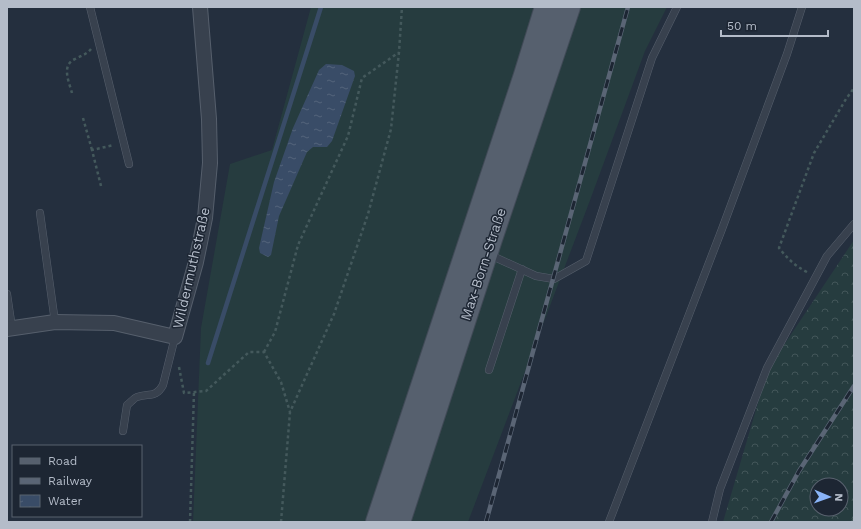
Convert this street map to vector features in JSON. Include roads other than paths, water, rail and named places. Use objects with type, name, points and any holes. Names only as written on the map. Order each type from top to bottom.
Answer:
[{"type":"main road","name":"Max-Born-Straße","points":[[377,522],[525,75],[546,7]]},
{"type":"main road","name":"Max-Born-Straße","points":[[399,522],[486,253],[569,7]]},
{"type":"street","name":"Wildermuthstraße","points":[[175,337],[196,262],[205,218],[210,163],[209,119],[200,7]]},
{"type":"street","points":[[9,329],[55,322],[114,324],[175,337]]},
{"type":"lane","points":[[90,7],[129,164]]},
{"type":"lane","points":[[486,253],[536,276],[554,279],[586,261],[652,58],[677,7]]},
{"type":"lane","points":[[609,522],[785,62],[802,7]]},
{"type":"lane","points":[[40,213],[55,322]]},
{"type":"lane","points":[[712,522],[720,489],[767,368],[827,256],[854,224]]},
{"type":"lane","points":[[489,370],[522,269]]},
{"type":"lane","points":[[7,294],[9,329]]},
{"type":"lane","name":"Wildermuthstraße","points":[[122,432],[127,405],[136,397],[152,395],[160,391],[163,385],[175,337]]},
{"type":"water","points":[[326,64],[342,65],[354,71],[355,76],[332,141],[327,147],[313,147],[307,152],[279,216],[271,255],[268,257],[260,253],[259,248],[274,182],[293,128],[319,70]]},
{"type":"waterway","points":[[208,363],[321,7]]},
{"type":"railway","points":[[486,522],[628,7]]},
{"type":"railway","points":[[771,522],[799,471],[854,386]]}]
